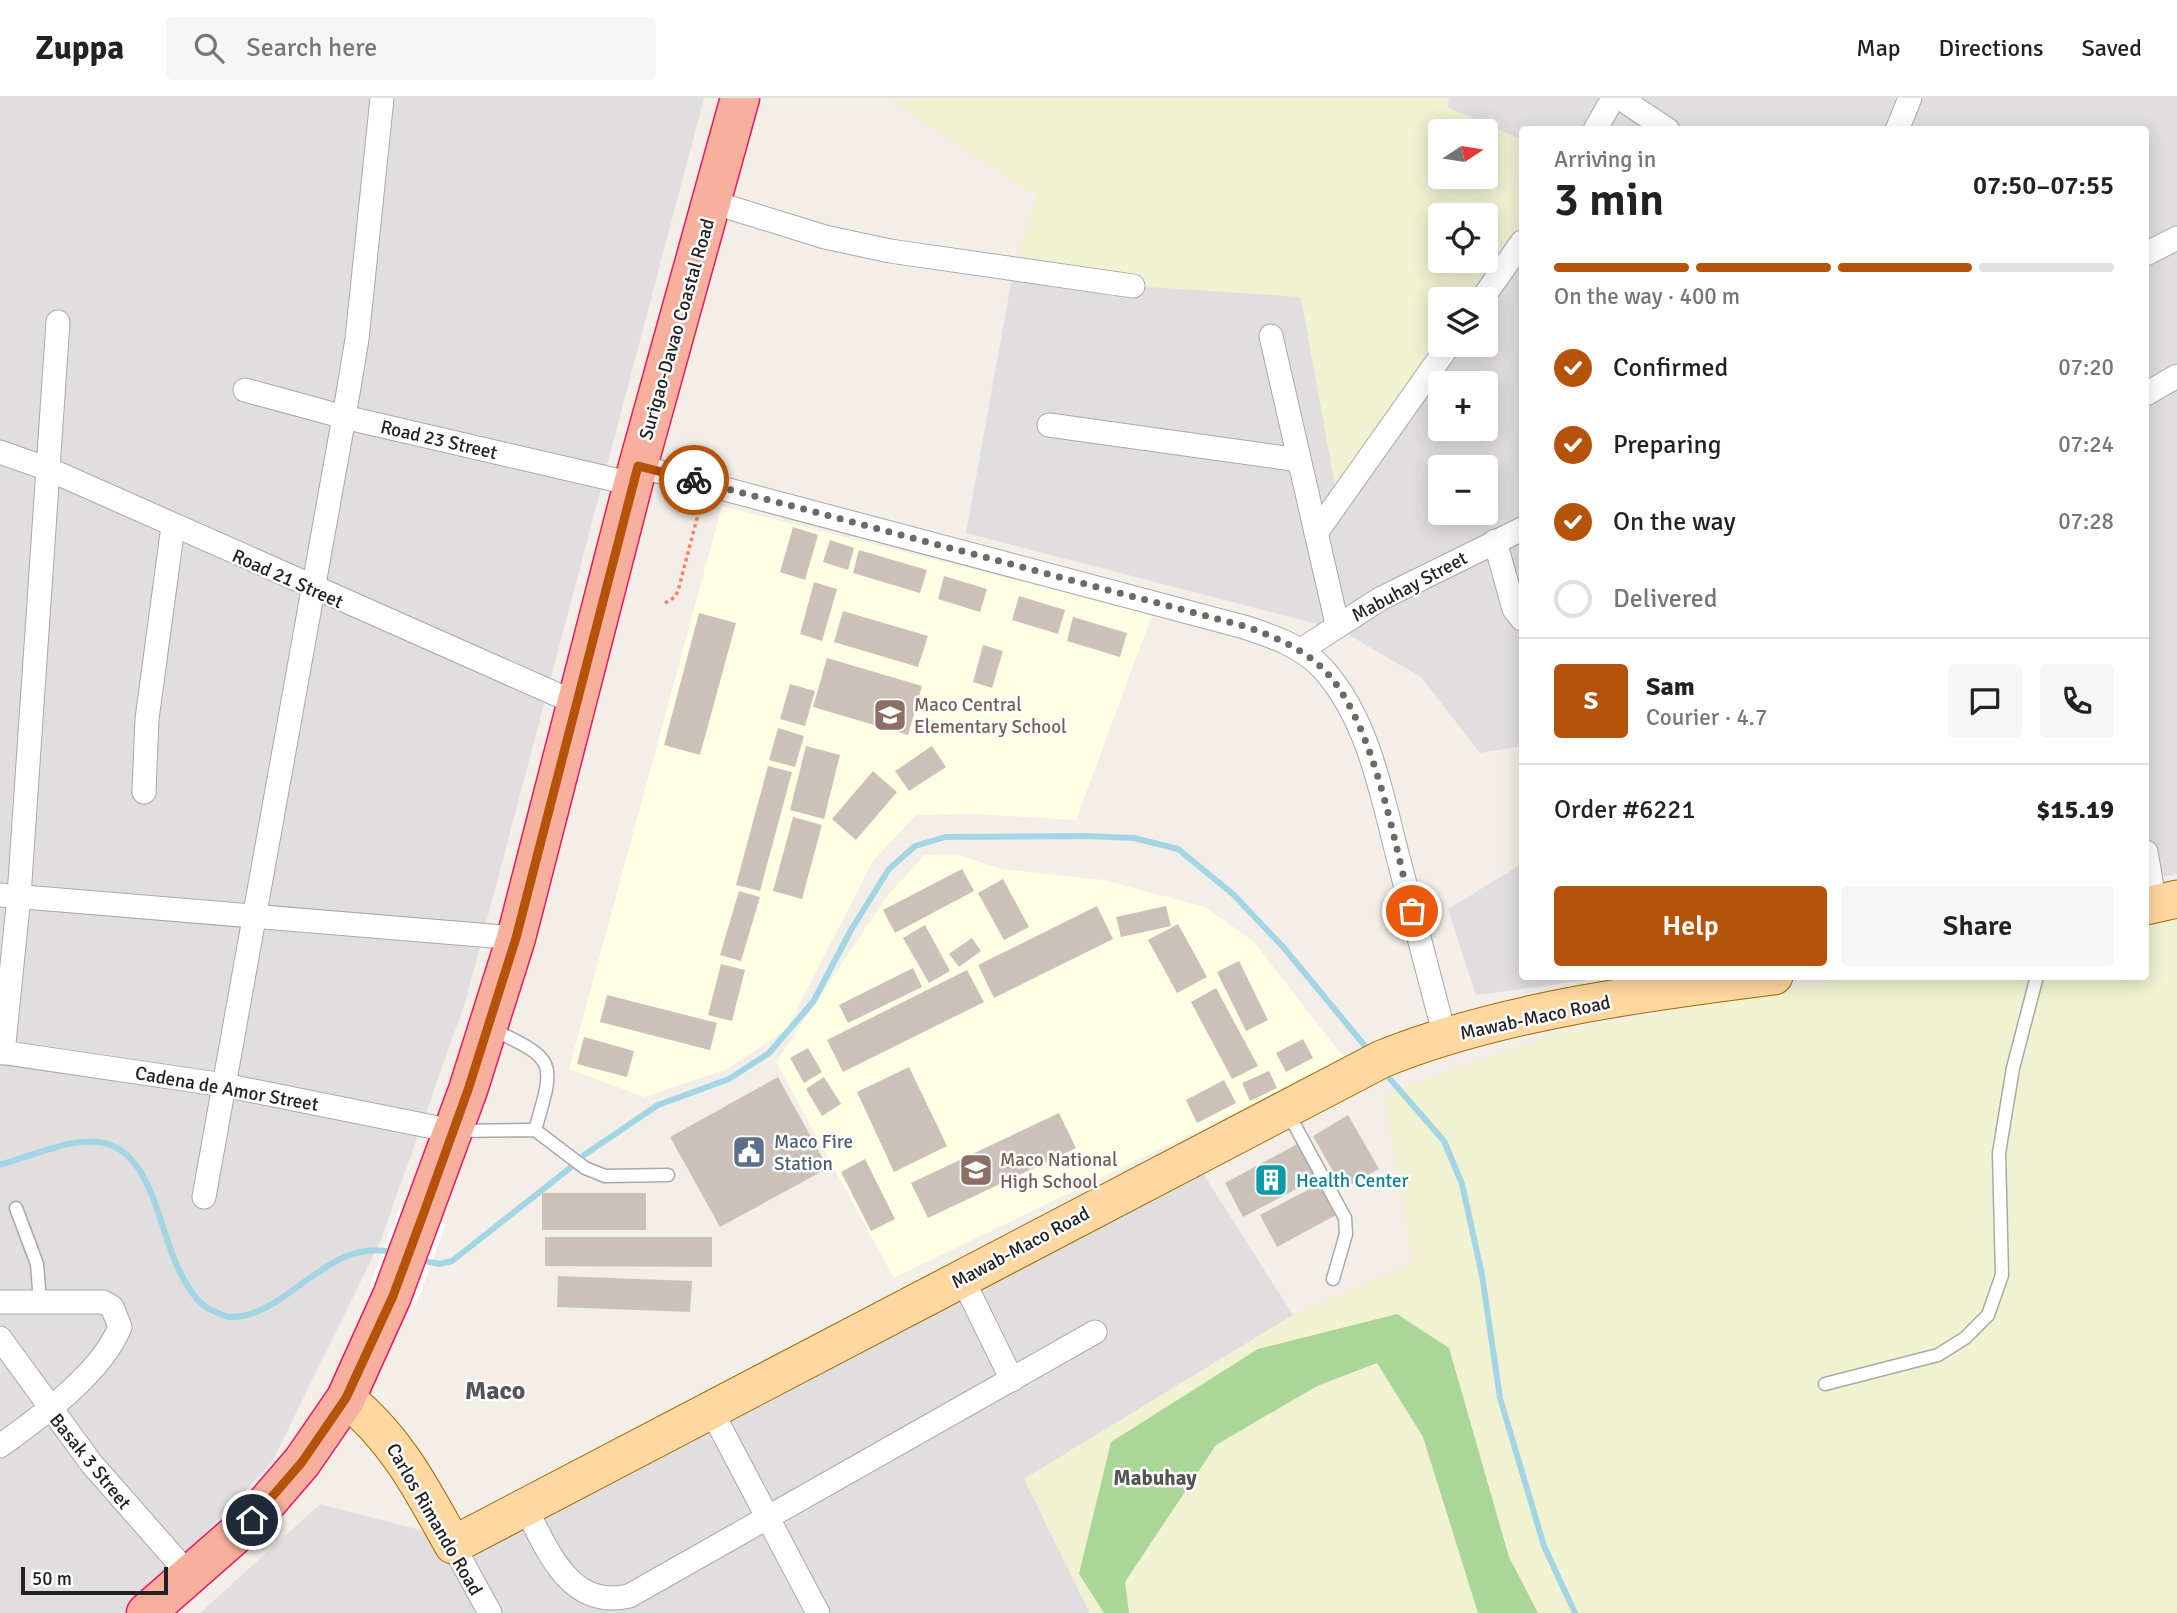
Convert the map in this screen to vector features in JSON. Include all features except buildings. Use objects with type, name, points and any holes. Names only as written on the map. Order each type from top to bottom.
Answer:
[{"type":"highway","name":"Surigao-Davao Coastal Road","points":[[146,1613],[191,1577],[278,1492],[346,1398],[393,1296],[489,1028],[516,938],[636,475],[740,98]]},
{"type":"main road","name":"Mawab-Maco Road","points":[[453,1545],[1285,1107],[1382,1059],[1445,1037],[1574,1007],[1748,980]]},
{"type":"main road","name":"Carlos Rimando Road","points":[[346,1398],[373,1421],[395,1447],[453,1545]]},
{"type":"street","points":[[204,1197],[344,417],[356,339],[382,98]]},
{"type":"street","points":[[1597,126],[1613,98]]},
{"type":"street","points":[[1620,98],[1662,126]]},
{"type":"street","points":[[1899,126],[1910,98]]},
{"type":"street","points":[[712,202],[825,237],[890,251],[1133,286]]},
{"type":"street","points":[[2149,252],[2177,238]]},
{"type":"street","points":[[1490,287],[1519,246]]},
{"type":"street","points":[[2,1052],[9,895],[48,469],[58,322]]},
{"type":"street","points":[[1271,336],[1337,624]]},
{"type":"street","points":[[1316,533],[1441,357]]},
{"type":"street","points":[[2149,392],[2177,376]]},
{"type":"street","name":"Road 23 Street","points":[[245,390],[344,417],[636,475],[706,484],[1244,626],[1275,636],[1301,650],[1322,668],[1345,698],[1359,728],[1378,782],[1445,1037]]},
{"type":"street","points":[[1049,425],[1299,460]]},
{"type":"street","name":"Road 21 Street","points":[[0,452],[48,469],[311,589],[576,703]]},
{"type":"street","points":[[144,792],[147,719],[173,526]]},
{"type":"street","name":"Mabuhay Street","points":[[1301,650],[1337,624],[1519,530]]},
{"type":"street","points":[[1495,541],[1514,609],[1519,615]]},
{"type":"street","points":[[2149,864],[2159,903]]},
{"type":"street","points":[[9,895],[516,938]]},
{"type":"street","name":"Cadena de Amor Street","points":[[2,1052],[224,1085],[453,1131]]},
{"type":"street","points":[[962,1278],[1012,1380]]},
{"type":"street","points":[[0,1302],[103,1302],[112,1307],[120,1327],[115,1339],[100,1357],[50,1409],[0,1446]]},
{"type":"street","points":[[525,1507],[552,1559],[571,1582],[595,1598],[611,1601],[655,1585],[1095,1332]]},
{"type":"street","name":"Basak 3 Street","points":[[0,1338],[91,1463],[191,1577]]},
{"type":"street","points":[[711,1410],[818,1613]]},
{"type":"street","name":"Carlos Rimando Road","points":[[453,1545],[490,1613]]},
{"type":"lane","points":[[1825,1384],[1938,1355],[1965,1338],[1988,1315],[2002,1275],[1999,1153],[2013,1068],[2036,980]]},
{"type":"lane","points":[[489,1028],[535,1050],[543,1058],[548,1070],[549,1084],[535,1130]]},
{"type":"lane","points":[[1285,1107],[1345,1218],[1346,1234],[1333,1279]]},
{"type":"lane","points":[[453,1131],[535,1130],[585,1168],[604,1176],[668,1175]]},
{"type":"lane","points":[[16,1208],[37,1264],[40,1301]]},
{"type":"path","points":[[665,603],[675,597],[678,591],[706,484]]},
{"type":"shaded area","points":[[0,98],[704,98],[465,1003],[380,1242],[272,1462],[130,1613],[0,1613]]},
{"type":"shaded area","points":[[887,98],[1449,98],[1447,107],[1474,119],[1428,119],[1428,189],[1498,189],[1498,129],[1519,139],[1519,260],[1496,287],[1428,287],[1428,357],[1432,357],[1338,502],[1301,297],[1012,278],[1036,196]]},
{"type":"shaded area","points":[[1449,98],[2177,98],[2177,874],[2149,879],[2149,126],[1519,126],[1519,139],[1498,129],[1498,119],[1474,119],[1447,107]]},
{"type":"shaded area","points":[[1519,260],[1519,746],[1480,753],[1421,677],[1340,630],[966,533],[1012,278],[1301,296],[1338,501],[1428,382],[1428,441],[1498,441],[1498,371],[1436,371],[1447,357],[1498,357],[1498,289]]},
{"type":"shaded area","name":"Maco Central Elementary School","points":[[722,506],[1152,615],[1076,820],[977,814],[916,815],[873,861],[786,1030],[727,1069],[644,1097],[569,1069]]},
{"type":"shaded area","name":"Maco National High School","points":[[956,854],[1001,869],[1103,880],[1205,907],[1253,941],[1345,1059],[894,1278],[776,1062],[888,895],[925,855]]},
{"type":"shaded area","points":[[1519,866],[1519,980],[1588,980],[1476,995],[1448,909]]},
{"type":"shaded area","points":[[2177,917],[2177,1613],[1538,1613],[1509,1557],[1449,1348],[1258,1349],[1079,1574],[1104,1613],[1090,1613],[1024,1479],[1293,1315],[1413,1263],[1384,1094],[1562,1032],[1842,980],[2149,980],[2149,922]]},
{"type":"shaded area","points":[[1197,1164],[1293,1315],[1024,1479],[1090,1613],[200,1613],[320,1504],[447,1537]]},
{"type":"shaded area","points":[[1377,1363],[1423,1437],[1478,1613],[1129,1613],[1125,1582],[1216,1445],[1317,1386]]},
{"type":"green space","points":[[1397,1314],[1449,1348],[1509,1557],[1538,1613],[1478,1613],[1423,1437],[1377,1363],[1317,1386],[1216,1445],[1125,1582],[1129,1613],[1104,1613],[1079,1574],[1111,1442],[1258,1349]]},
{"type":"pier","points":[[400,1206],[446,1224],[416,1305],[369,1287]]},
{"type":"waterway","points":[[584,1155],[658,1105],[729,1079],[769,1053],[813,1002],[851,930],[889,869],[915,846],[945,837],[1134,838],[1178,849],[1234,895],[1284,948],[1365,1046]]},
{"type":"waterway","points":[[1390,1079],[1444,1141],[1462,1184],[1482,1275],[1500,1398],[1544,1546],[1575,1613]]},
{"type":"waterway","points":[[0,1165],[75,1143],[95,1142],[114,1146],[130,1158],[144,1178],[174,1258],[190,1289],[206,1307],[229,1317],[251,1314],[271,1305],[329,1265],[349,1255],[371,1250],[395,1253]]},
{"type":"waterway","points":[[419,1260],[440,1264],[452,1261],[570,1168]]},
{"type":"way so far","points":[[694,480],[1244,626],[1275,636],[1301,650],[1322,668],[1345,698],[1359,728],[1378,782],[1412,911]]},
{"type":"place","name":"Maco Central Elementary School","points":[[890,715]]},
{"type":"place","name":"Maco Fire Station","points":[[749,1152]]},
{"type":"place","name":"Maco National High School","points":[[976,1170]]},
{"type":"place","name":"Health Center","points":[[1271,1180]]},
{"type":"district","name":"Maco","points":[[495,1390]]},
{"type":"district","name":"Mabuhay","points":[[1155,1478]]},
{"type":"route","points":[[252,1520],[302,1462],[346,1398],[393,1296],[423,1215],[489,1028],[516,938],[638,466],[694,480]]}]
